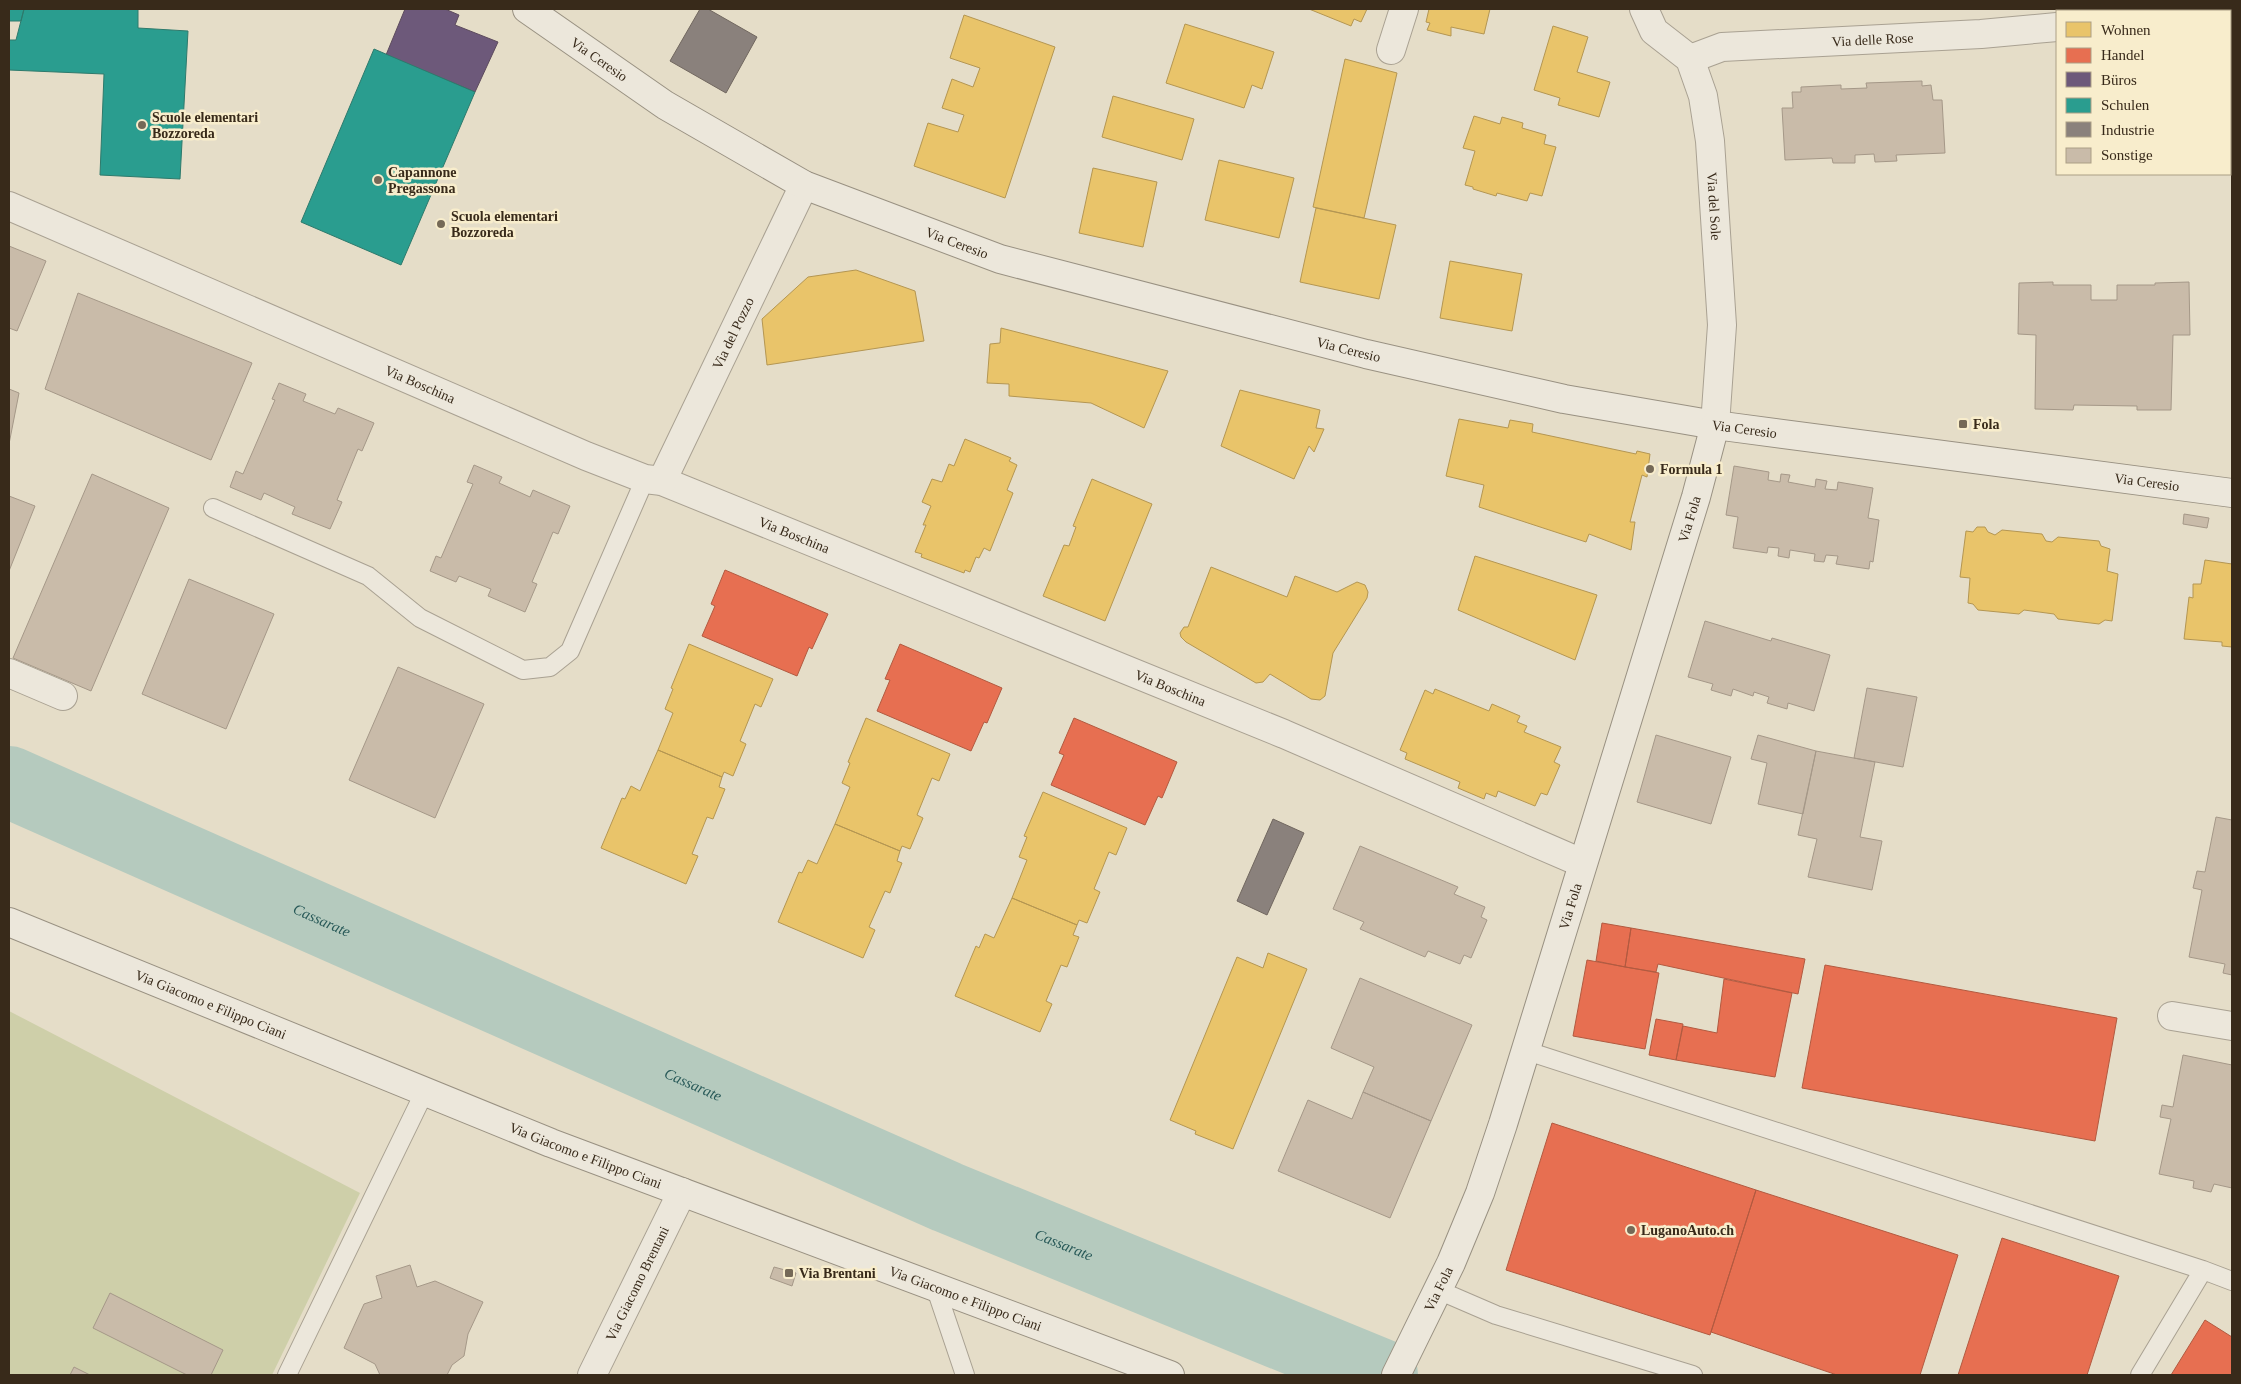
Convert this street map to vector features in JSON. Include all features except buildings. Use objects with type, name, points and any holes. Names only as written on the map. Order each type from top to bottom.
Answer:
[{"type":"street","name":"Via Ceresio","points":[[527,9],[665,105],[804,185],[1000,259],[1366,354],[1564,399],[1715,425],[2232,493]]},
{"type":"street","points":[[1391,50],[1404,9]]},
{"type":"street","points":[[1644,9],[1654,31],[1690,59]]},
{"type":"street","name":"Via delle Rose","points":[[1690,59],[1722,47],[1981,34],[2056,26]]},
{"type":"street","name":"Via del Sole","points":[[1690,59],[1703,96],[1710,141],[1722,325],[1715,425]]},
{"type":"street","name":"Via del Pozzo","points":[[654,480],[804,185]]},
{"type":"street","name":"Via Boschina","points":[[9,206],[577,452],[654,480],[1284,734],[1582,863]]},
{"type":"street","name":"Via Fola","points":[[1396,1375],[1438,1290],[1480,1193],[1503,1124],[1524,1050],[1696,497],[1715,425]]},
{"type":"street","points":[[9,673],[63,696]]},
{"type":"street","name":"Via Giacomo e Filippo Ciani","points":[[9,922],[425,1092],[936,1289],[1170,1375]]},
{"type":"street","points":[[2172,1016],[2232,1026]]},
{"type":"street","name":"Via Giacomo Brentani","points":[[592,1375],[682,1192]]},
{"type":"lane","points":[[214,508],[368,576],[420,618],[523,670],[550,668],[570,651],[654,480]]},
{"type":"lane","points":[[1524,1050],[2203,1270],[2232,1282]]},
{"type":"lane","points":[[287,1375],[425,1092]]},
{"type":"lane","points":[[2203,1270],[2232,1288]]},
{"type":"lane","points":[[2140,1375],[2203,1270]]},
{"type":"lane","points":[[936,1289],[965,1375]]},
{"type":"lane","points":[[1438,1290],[1496,1316],[1693,1375]]},
{"type":"green space","points":[[9,1011],[360,1193],[272,1375],[9,1375]]},
{"type":"waterway","name":"Cassarate","points":[[9,782],[947,1197],[1382,1375]]},
{"type":"place","name":"Scuole elementari Bozzoreda","points":[[142,125]]},
{"type":"place","name":"Capannone Pregassona","points":[[378,180]]},
{"type":"place","name":"Scuola elementari Bozzoreda","points":[[441,224]]},
{"type":"place","name":"Fola","points":[[1963,424]]},
{"type":"place","name":"Formula 1","points":[[1650,469]]},
{"type":"place","name":"LuganoAuto.ch","points":[[1631,1230]]},
{"type":"place","name":"Via Brentani","points":[[789,1273]]}]
